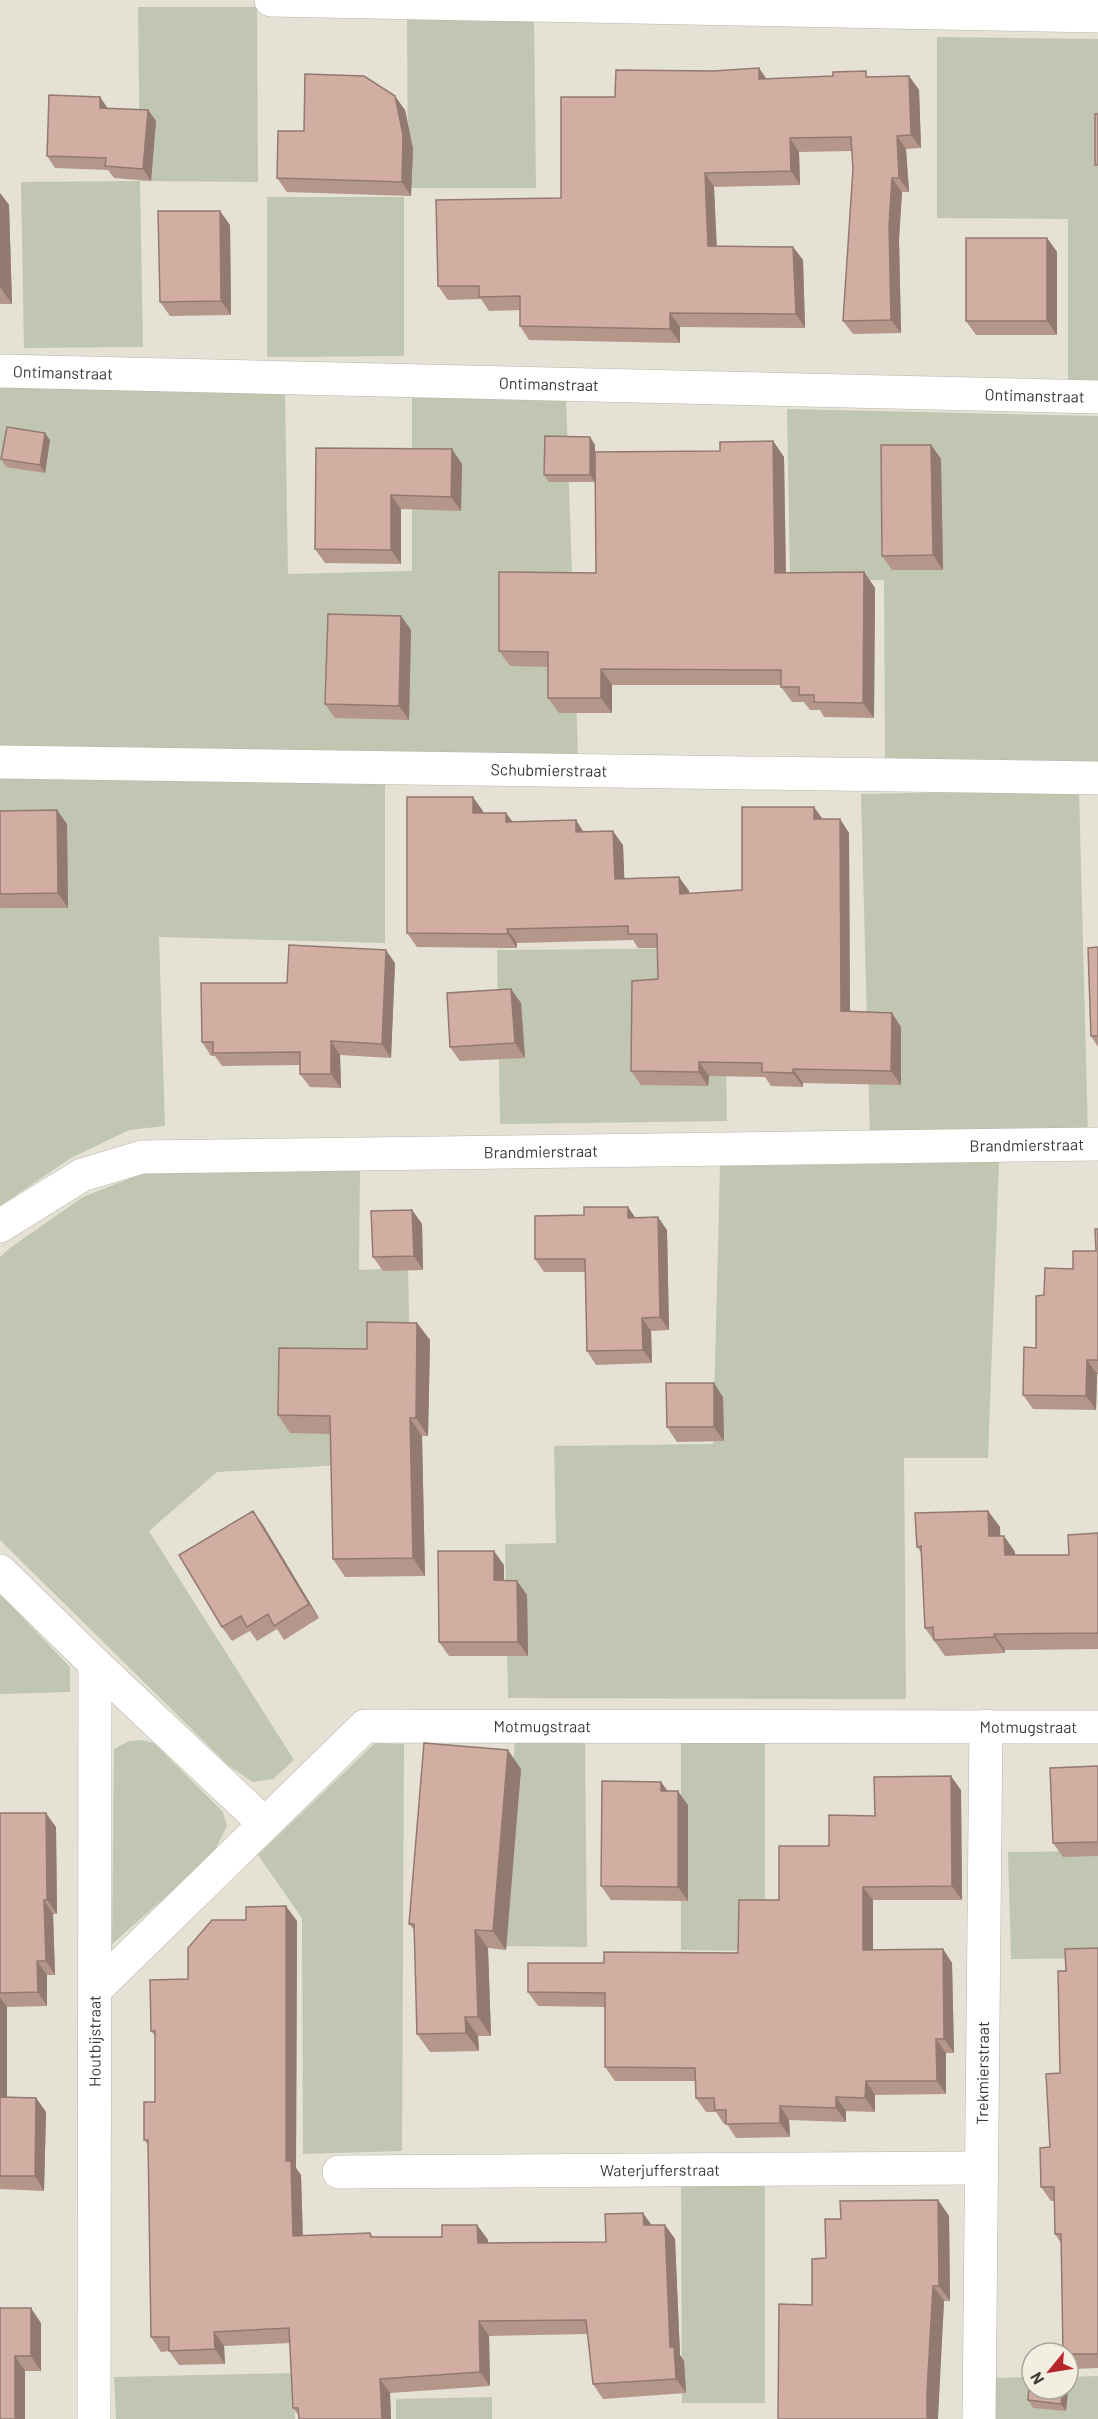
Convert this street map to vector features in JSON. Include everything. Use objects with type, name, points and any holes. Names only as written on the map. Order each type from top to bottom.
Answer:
[{"type":"street","points":[[271,0],[1098,16]]},
{"type":"street","name":"Ontimanstraat","points":[[0,371],[1098,398]]},
{"type":"street","name":"Schubmierstraat","points":[[0,762],[1098,778]]},
{"type":"street","name":"Brandmierstraat","points":[[0,1226],[82,1175],[141,1156],[1098,1144]]},
{"type":"street","points":[[0,1571],[264,1823]]},
{"type":"street","name":"Houtbijstraat","points":[[94,2419],[95,1664]]},
{"type":"street","name":"Motmugstraat","points":[[95,1990],[365,1726],[1098,1727]]},
{"type":"street","name":"Trekmierstraat","points":[[979,2419],[986,1726]]},
{"type":"street","name":"Waterjufferstraat","points":[[339,2172],[980,2168]]},
{"type":"green space","points":[[138,7],[257,7],[258,182],[140,181]]},
{"type":"green space","points":[[407,15],[534,15],[536,188],[408,188]]},
{"type":"green space","points":[[937,37],[1098,39],[1098,387],[1068,387],[1068,219],[937,218]]},
{"type":"green space","points":[[140,181],[143,347],[24,348],[21,182]]},
{"type":"green space","points":[[267,197],[404,197],[404,356],[267,357]]},
{"type":"green space","points":[[0,387],[285,393],[288,574],[412,571],[412,395],[566,397],[578,755],[0,750]]},
{"type":"green space","points":[[787,409],[1098,416],[1098,770],[885,768],[884,580],[790,581]]},
{"type":"green space","points":[[0,768],[385,771],[385,943],[159,937],[165,1126],[129,1130],[71,1158],[0,1206]]},
{"type":"green space","points":[[1079,790],[1088,1136],[870,1140],[861,794]]},
{"type":"green space","points":[[724,948],[727,1121],[500,1124],[497,950]]},
{"type":"green space","points":[[999,1162],[988,1458],[904,1458],[906,1699],[508,1698],[505,1544],[556,1543],[554,1446],[713,1444],[720,1166]]},
{"type":"green space","points":[[360,1167],[359,1270],[408,1268],[412,1461],[217,1472],[149,1531],[294,1760],[273,1779],[253,1782],[229,1766],[0,1540],[0,1257],[83,1197],[149,1171]]},
{"type":"green space","points":[[0,1594],[70,1667],[70,1692],[0,1694]]},
{"type":"green space","points":[[681,1737],[765,1737],[765,1951],[681,1950]]},
{"type":"green space","points":[[142,1740],[154,1743],[223,1812],[227,1826],[212,1856],[112,1944],[114,1749],[129,1741]]},
{"type":"green space","points":[[515,1740],[585,1740],[587,1947],[498,1946]]},
{"type":"green space","points":[[375,1743],[404,1744],[402,2151],[303,2154],[302,1918],[258,1855]]},
{"type":"green space","points":[[1098,1851],[1098,1958],[1011,1959],[1008,1852]]},
{"type":"green space","points":[[681,2184],[765,2184],[765,2403],[682,2403]]},
{"type":"green space","points":[[294,2373],[295,2419],[116,2419],[114,2377]]},
{"type":"green space","points":[[1098,2376],[1098,2419],[995,2419],[994,2378],[1020,2377],[1020,2401],[1080,2401],[1080,2377]]},
{"type":"green space","points":[[492,2397],[492,2419],[396,2419],[396,2399]]},
{"type":"building","points":[[759,68],[759,79],[833,76],[833,72],[866,71],[866,77],[909,76],[911,135],[897,136],[899,178],[892,178],[889,226],[891,320],[843,321],[853,169],[851,137],[790,138],[791,171],[705,173],[708,246],[793,247],[796,314],[670,313],[670,329],[520,326],[520,296],[479,297],[479,286],[438,286],[436,200],[561,198],[561,97],[615,97],[616,70],[714,71]]},
{"type":"building","points":[[305,74],[364,76],[395,96],[403,135],[402,182],[277,178],[278,131],[304,131]]},
{"type":"building","points":[[49,95],[100,97],[100,108],[148,110],[143,169],[105,166],[106,158],[47,156]]},
{"type":"building","points":[[1095,114],[1098,114],[1098,165],[1095,165]]},
{"type":"building","points":[[158,211],[220,211],[221,301],[160,302]]},
{"type":"building","points":[[966,238],[1047,238],[1047,321],[966,321]]},
{"type":"building","points":[[7,427],[45,433],[40,465],[1,459]]},
{"type":"building","points":[[545,436],[590,437],[590,475],[544,475]]},
{"type":"building","points":[[773,441],[775,573],[864,572],[863,703],[814,702],[814,695],[799,695],[799,687],[781,687],[781,670],[601,669],[601,698],[548,698],[548,652],[499,651],[499,572],[596,573],[595,452],[720,451],[720,442]]},
{"type":"building","points":[[881,445],[931,445],[933,555],[882,556]]},
{"type":"building","points":[[316,448],[452,449],[451,497],[391,495],[391,550],[315,549]]},
{"type":"building","points":[[328,614],[401,616],[399,706],[325,704]]},
{"type":"building","points":[[407,797],[473,797],[473,813],[506,813],[506,822],[576,820],[576,832],[613,831],[615,879],[679,877],[680,894],[742,890],[742,807],[814,807],[814,819],[840,819],[841,1011],[892,1013],[891,1071],[793,1069],[793,1073],[762,1072],[762,1063],[699,1062],[699,1072],[631,1071],[632,981],[658,979],[657,934],[628,934],[628,926],[507,929],[508,934],[407,933]]},
{"type":"building","points":[[57,810],[58,893],[0,894],[0,811]]},
{"type":"building","points":[[289,945],[386,950],[382,1044],[331,1041],[331,1074],[300,1074],[300,1052],[213,1053],[213,1042],[202,1042],[201,983],[287,983]]},
{"type":"building","points":[[1098,947],[1098,1036],[1091,1036],[1088,948]]},
{"type":"building","points":[[511,989],[515,1043],[450,1047],[447,993]]},
{"type":"building","points":[[584,1207],[628,1207],[628,1218],[658,1217],[660,1317],[642,1318],[643,1350],[587,1351],[585,1259],[535,1259],[535,1216],[584,1215]]},
{"type":"building","points":[[412,1210],[414,1256],[373,1257],[371,1211]]},
{"type":"building","points":[[1095,1229],[1098,1229],[1098,1360],[1087,1360],[1086,1396],[1023,1395],[1024,1347],[1036,1348],[1036,1296],[1044,1295],[1045,1268],[1073,1269],[1073,1251],[1096,1251]]},
{"type":"building","points":[[367,1322],[417,1323],[416,1418],[410,1418],[413,1558],[333,1559],[330,1416],[278,1415],[279,1348],[367,1349]]},
{"type":"building","points":[[666,1383],[714,1383],[714,1427],[667,1427]]},
{"type":"building","points":[[253,1511],[309,1604],[274,1626],[268,1614],[247,1627],[241,1616],[222,1627],[179,1555]]},
{"type":"building","points":[[988,1511],[989,1536],[1004,1536],[1005,1555],[1069,1555],[1068,1535],[1098,1533],[1098,1633],[994,1634],[994,1637],[934,1640],[933,1627],[925,1628],[921,1546],[917,1547],[915,1513]]},
{"type":"building","points":[[438,1551],[494,1551],[494,1580],[517,1581],[518,1642],[439,1642]]},
{"type":"building","points":[[424,1743],[508,1750],[493,1931],[475,1930],[478,2017],[465,2017],[466,2033],[417,2034],[414,1924],[409,1924]]},
{"type":"building","points":[[1098,1766],[1098,1842],[1053,1843],[1050,1768]]},
{"type":"building","points":[[951,1776],[952,1886],[863,1887],[863,1950],[943,1949],[944,2039],[936,2039],[937,2081],[866,2081],[865,2098],[836,2097],[836,2108],[780,2106],[780,2123],[726,2124],[726,2110],[715,2110],[714,2098],[696,2098],[695,2068],[605,2067],[605,1993],[528,1992],[528,1963],[604,1963],[604,1952],[738,1953],[739,1900],[779,1900],[779,1846],[829,1846],[829,1815],[875,1816],[874,1777]]},
{"type":"building","points":[[602,1781],[661,1782],[661,1791],[678,1791],[678,1887],[601,1886]]},
{"type":"building","points":[[0,1813],[46,1813],[47,1900],[44,1900],[46,1961],[37,1961],[38,1992],[0,1993]]},
{"type":"building","points":[[286,1906],[286,2161],[291,2161],[293,2236],[370,2233],[371,2237],[442,2237],[442,2225],[477,2225],[478,2243],[606,2242],[605,2214],[643,2213],[644,2225],[665,2225],[670,2347],[674,2347],[676,2379],[593,2384],[586,2320],[479,2321],[480,2372],[380,2379],[382,2419],[299,2419],[298,2408],[293,2408],[289,2328],[214,2332],[215,2349],[169,2351],[169,2337],[151,2337],[148,2140],[144,2140],[144,2102],[155,2102],[155,2031],[151,2031],[150,1980],[188,1979],[188,1948],[212,1920],[246,1920],[246,1907]]},
{"type":"building","points":[[1098,1948],[1098,2354],[1080,2354],[1080,2341],[1063,2341],[1061,2234],[1055,2234],[1054,2187],[1041,2187],[1040,2148],[1050,2147],[1046,2074],[1060,2073],[1058,1971],[1066,1971],[1065,1949]]},
{"type":"building","points":[[0,2097],[36,2098],[35,2176],[0,2176]]},
{"type":"building","points":[[938,2200],[939,2286],[933,2286],[927,2419],[778,2419],[779,2304],[812,2305],[812,2259],[826,2258],[825,2219],[841,2219],[840,2201]]},
{"type":"building","points":[[0,2308],[31,2308],[31,2356],[15,2356],[15,2419],[0,2419]]},
{"type":"building","points":[[1036,2401],[1061,2401],[1061,2404]]}]
